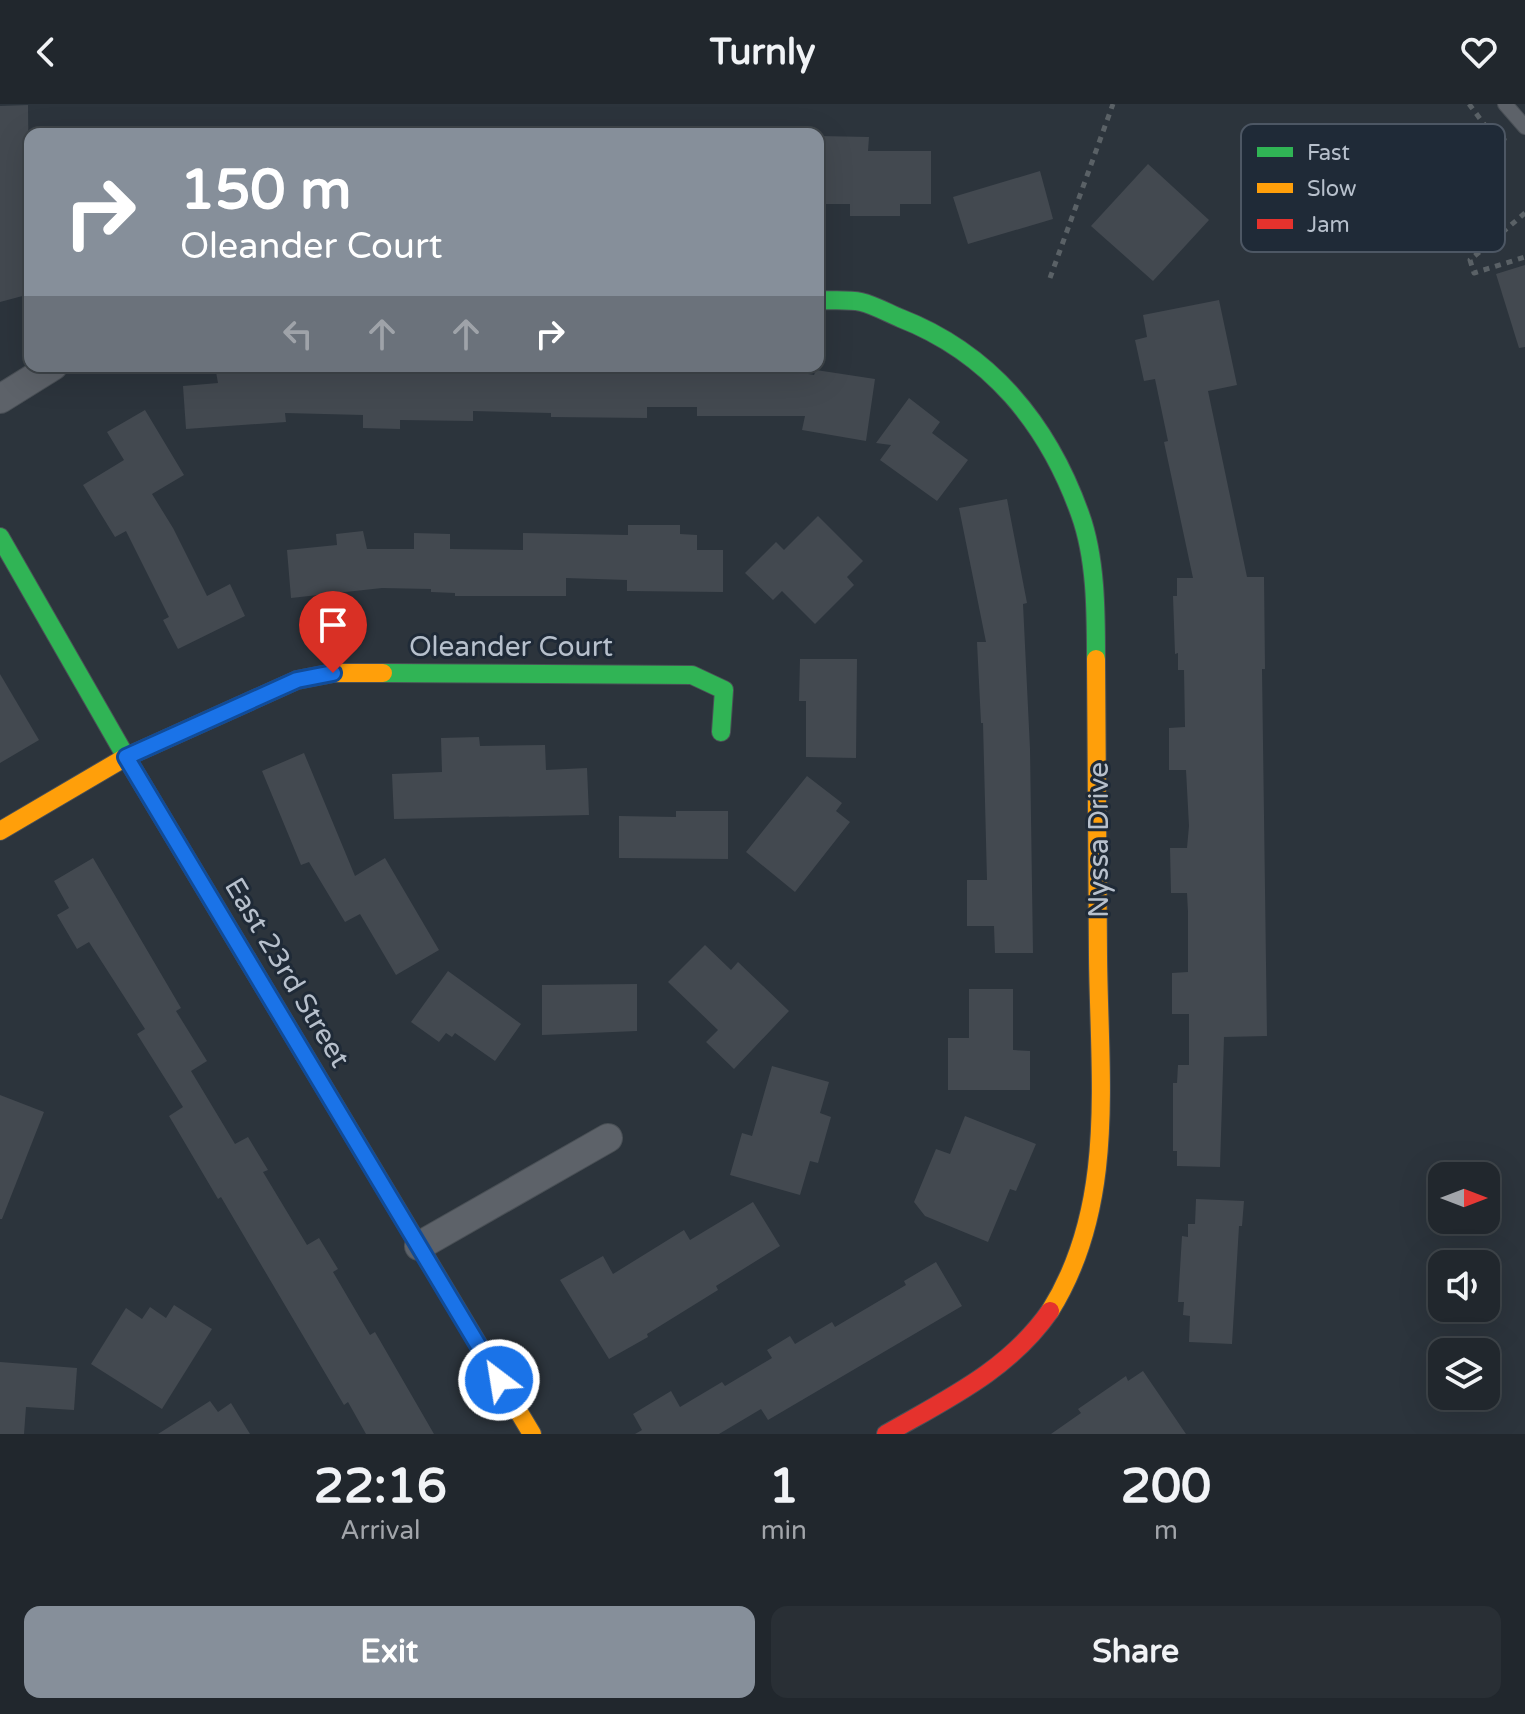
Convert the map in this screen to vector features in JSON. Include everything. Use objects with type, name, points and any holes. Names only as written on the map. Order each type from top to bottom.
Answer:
[{"type":"street","name":"Nyssa Drive","points":[[824,300],[861,302],[910,321],[983,365],[1008,388],[1050,448],[1080,514],[1089,549],[1096,630],[1100,1154],[1097,1194],[1087,1237],[1062,1295],[1038,1329],[1010,1357],[886,1434]]},
{"type":"street","points":[[0,399],[43,372]]},
{"type":"street","name":"East 23rd Street","points":[[0,537],[126,757],[532,1434]]},
{"type":"street","name":"Oleander Court","points":[[126,757],[297,680],[333,673],[692,675],[724,690],[721,732]]},
{"type":"street","points":[[0,831],[126,757]]},
{"type":"street","points":[[419,1246],[608,1138]]},
{"type":"lane","points":[[1505,104],[1525,127]]},
{"type":"path","points":[[1050,278],[1113,104]]},
{"type":"path","points":[[1505,230],[1525,213]]},
{"type":"path","points":[[1479,252],[1470,260],[1474,273],[1525,257]]},
{"type":"building","points":[[28,105],[28,128],[24,128],[24,296],[0,302],[0,106]]},
{"type":"building","points":[[824,136],[869,137],[868,151],[931,151],[931,204],[900,204],[900,216],[850,216],[850,204],[824,204]]},
{"type":"building","points":[[1148,164],[1209,220],[1153,281],[1091,226]]},
{"type":"building","points":[[1040,171],[1053,219],[968,244],[953,197]]},
{"type":"building","points":[[1525,265],[1525,347],[1519,348],[1496,274]]},
{"type":"building","points":[[1219,300],[1237,385],[1208,391],[1247,577],[1264,577],[1265,669],[1262,669],[1267,1036],[1224,1037],[1220,1167],[1177,1166],[1177,1151],[1173,1151],[1173,1083],[1177,1083],[1178,1065],[1189,1065],[1189,1014],[1172,1014],[1172,973],[1188,972],[1188,912],[1187,893],[1171,893],[1170,848],[1187,848],[1189,826],[1186,770],[1169,770],[1169,728],[1185,727],[1184,670],[1178,670],[1178,653],[1175,654],[1173,596],[1177,596],[1177,578],[1193,578],[1164,442],[1168,441],[1155,379],[1144,381],[1135,340],[1147,337],[1143,315]]},
{"type":"building","points":[[824,371],[875,379],[866,441],[802,430],[805,416],[697,416],[697,407],[647,407],[647,418],[551,417],[551,413],[473,411],[473,421],[400,420],[400,429],[363,428],[363,415],[285,413],[286,422],[186,429],[183,386],[218,383],[216,372],[797,372],[814,375]]},
{"type":"building","points":[[909,398],[940,422],[932,433],[968,460],[937,501],[880,460],[891,445],[876,443]]},
{"type":"building","points":[[145,410],[184,475],[152,494],[207,596],[230,584],[245,616],[178,649],[163,620],[169,617],[126,531],[115,537],[83,485],[124,460],[107,432]]},
{"type":"building","points":[[1007,499],[1027,603],[1023,604],[1030,749],[1033,953],[995,953],[994,926],[967,926],[967,880],[987,880],[983,723],[977,642],[986,642],[959,508]]},
{"type":"building","points":[[818,516],[863,561],[847,577],[854,585],[815,624],[782,591],[773,600],[745,573],[776,542],[784,550]]},
{"type":"building","points":[[628,525],[680,525],[680,534],[697,535],[697,550],[723,550],[723,592],[627,591],[627,580],[566,578],[566,596],[455,596],[455,593],[431,592],[431,589],[382,588],[291,598],[287,550],[337,545],[336,534],[363,531],[367,549],[414,549],[414,533],[450,534],[450,549],[523,550],[523,533],[628,535]]},
{"type":"building","points":[[800,659],[857,659],[856,758],[806,757],[806,701],[799,701]]},
{"type":"building","points":[[0,674],[39,740],[0,763]]},
{"type":"building","points":[[479,737],[480,746],[545,745],[546,770],[587,768],[589,815],[394,819],[392,774],[442,772],[441,738]]},
{"type":"building","points":[[304,753],[355,876],[385,858],[439,950],[396,975],[360,914],[345,922],[309,862],[301,865],[262,771]]},
{"type":"building","points":[[807,776],[842,803],[836,811],[850,822],[795,892],[746,852]]},
{"type":"building","points":[[676,811],[728,811],[728,859],[619,858],[619,816],[676,817]]},
{"type":"building","points":[[93,858],[181,1008],[176,1011],[207,1061],[191,1071],[235,1144],[248,1137],[268,1170],[263,1172],[307,1245],[319,1238],[338,1269],[333,1272],[370,1335],[375,1332],[434,1434],[366,1434],[348,1402],[344,1405],[221,1197],[218,1199],[169,1116],[183,1107],[137,1034],[145,1029],[89,942],[77,949],[57,915],[69,908],[54,881]]},
{"type":"building","points":[[705,945],[731,970],[738,962],[789,1011],[734,1069],[706,1042],[718,1030],[668,982]]},
{"type":"building","points":[[448,971],[521,1024],[495,1061],[455,1033],[452,1037],[446,1033],[439,1042],[411,1022]]},
{"type":"building","points":[[637,984],[637,1031],[542,1035],[542,985]]},
{"type":"building","points":[[969,989],[1013,989],[1013,1050],[1030,1051],[1030,1090],[948,1090],[948,1038],[969,1038]]},
{"type":"building","points":[[772,1066],[829,1082],[820,1113],[831,1117],[818,1163],[810,1161],[800,1195],[730,1175],[742,1133],[752,1136]]},
{"type":"building","points":[[0,1095],[44,1112],[2,1219],[0,1219]]},
{"type":"building","points":[[965,1116],[1036,1144],[1016,1191],[1010,1189],[988,1242],[925,1216],[914,1202],[936,1149],[950,1154]]},
{"type":"building","points":[[1196,1199],[1244,1201],[1242,1226],[1239,1226],[1232,1344],[1189,1342],[1190,1316],[1183,1315],[1184,1302],[1178,1302],[1182,1236],[1188,1237],[1188,1224],[1195,1224]]},
{"type":"building","points":[[753,1202],[780,1246],[716,1286],[718,1290],[647,1334],[648,1337],[609,1359],[560,1280],[603,1256],[613,1274],[684,1230],[690,1240]]},
{"type":"building","points":[[936,1262],[962,1306],[768,1420],[761,1409],[719,1434],[635,1434],[642,1430],[633,1414],[671,1391],[680,1407],[722,1382],[725,1386],[772,1358],[767,1350],[790,1336],[795,1344],[832,1322],[835,1327],[906,1285],[904,1281]]},
{"type":"building","points":[[174,1305],[212,1329],[162,1409],[91,1364],[126,1308],[142,1319],[150,1307],[166,1318]]},
{"type":"building","points":[[0,1362],[77,1368],[74,1410],[26,1407],[24,1434],[0,1434]]},
{"type":"building","points":[[1143,1371],[1186,1434],[1051,1434],[1081,1413],[1078,1409],[1126,1376],[1128,1381]]},
{"type":"building","points":[[210,1401],[218,1412],[231,1403],[250,1434],[158,1434]]},
{"type":"traffic: fast","points":[[824,300],[866,303],[932,333],[988,372],[1012,395],[1033,422],[1067,481],[1085,531],[1094,585],[1096,659]]},
{"type":"traffic: fast","points":[[0,537],[247,959]]},
{"type":"traffic: fast","points":[[383,673],[692,675],[724,690],[721,732]]},
{"type":"traffic: slow","points":[[1050,1311],[1071,1270],[1086,1227],[1100,1139],[1096,659]]},
{"type":"traffic: slow","points":[[0,831],[126,757],[297,680],[333,673],[383,673]]},
{"type":"traffic: slow","points":[[247,959],[532,1434]]},
{"type":"traffic: jam","points":[[886,1434],[976,1382],[1016,1350],[1050,1311]]},
{"type":"route","points":[[333,673],[297,680],[126,757],[499,1380]]}]
